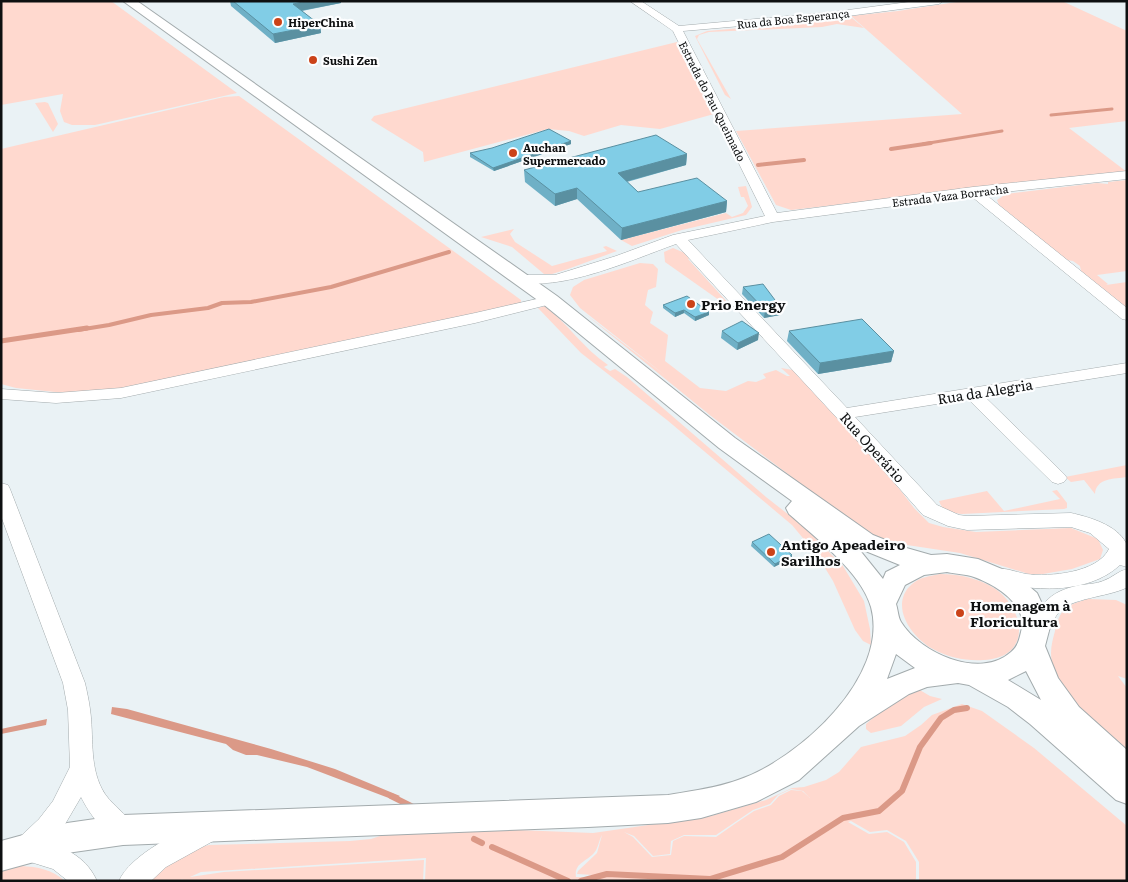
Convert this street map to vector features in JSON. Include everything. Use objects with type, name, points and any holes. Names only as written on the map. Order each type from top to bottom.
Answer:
[{"type":"main road","points":[[129,1],[555,304],[727,443],[864,541],[895,554],[929,564]]},
{"type":"main road","points":[[727,443],[855,562],[872,583],[898,639],[915,654],[937,666],[967,673],[1018,699],[1040,715],[1127,790]]},
{"type":"main road","points":[[849,717],[878,670],[886,644],[885,591],[896,577],[914,567],[929,564],[962,565],[992,573],[1012,585],[1027,598],[1036,615],[1034,641],[1038,670],[1051,695],[1078,726],[1127,769]]},
{"type":"main road","points":[[12,853],[66,838],[123,830],[588,813],[668,809],[701,804],[745,792],[788,771],[849,717],[899,686],[925,676],[994,673],[1011,668],[1023,659],[1034,641]]},
{"type":"street","name":"Estrada do Pau Queimado","points":[[634,1],[677,29],[773,218]]},
{"type":"street","name":"Rua da Boa Esperança","points":[[677,29],[824,16],[939,1]]},
{"type":"street","name":"Estrada Vaza Borracha","points":[[594,268],[678,238],[773,218],[1127,174]]},
{"type":"street","points":[[973,192],[1127,316]]},
{"type":"street","name":"Rua Operário","points":[[678,238],[930,510],[955,521],[976,523],[1080,521],[1105,533],[1122,555],[1108,566],[1088,574],[1060,580],[1032,582],[992,573]]},
{"type":"street","points":[[519,278],[552,280],[594,268]]},
{"type":"street","points":[[1,394],[56,398],[121,392],[438,326],[555,304],[563,285],[594,268]]},
{"type":"street","name":"Rua da Alegria","points":[[843,414],[1127,368]]},
{"type":"street","points":[[971,394],[1058,478]]},
{"type":"street","points":[[1,489],[38,594],[74,683],[79,710],[82,767],[99,807],[123,830]]},
{"type":"street","points":[[1034,641],[1047,613],[1059,600],[1106,589],[1127,576]]},
{"type":"street","points":[[12,853],[50,825],[65,808],[82,767]]},
{"type":"street","points":[[132,881],[157,859],[215,827]]},
{"type":"street","points":[[12,853],[62,858],[84,881]]},
{"type":"shaded area","points":[[1,1],[111,1],[237,93],[95,125],[72,125],[64,122],[60,111],[63,94],[1,105]]},
{"type":"shaded area","points":[[963,1],[1062,1],[1127,31],[1127,121],[1069,128],[1127,172],[791,210],[776,205],[736,131],[962,114],[851,16]]},
{"type":"shaded area","points":[[852,18],[864,28],[837,24],[822,27],[709,32],[699,35],[697,39],[731,99],[725,95],[695,36],[707,31]]},
{"type":"shaded area","points":[[677,42],[714,114],[660,129],[621,125],[584,136],[569,131],[548,129],[424,162],[423,152],[371,120],[374,116]]},
{"type":"shaded area","points":[[239,96],[521,300],[521,303],[518,307],[125,388],[75,394],[16,388],[1,384],[1,149],[224,97]]},
{"type":"shaded area","points":[[35,103],[48,103],[58,124],[53,132]]},
{"type":"shaded area","points":[[1127,180],[1127,271],[1097,275],[1108,284],[1106,285],[1127,282],[1127,308],[1081,271],[1080,266],[1073,261],[1067,260],[999,205],[997,200],[1006,194],[1097,183],[1108,184],[1108,182]]},
{"type":"shaded area","points":[[746,186],[752,207],[746,215],[682,230],[632,246],[621,240],[726,213],[732,217],[743,213],[748,206],[744,197],[741,197],[738,187]]},
{"type":"shaded area","points":[[514,229],[510,234],[515,242],[552,266],[607,251],[603,247],[606,246],[617,251],[568,269],[552,274],[544,274],[512,247],[481,237]]},
{"type":"shaded area","points":[[673,248],[687,254],[690,258],[688,259],[729,304],[726,305],[665,262],[664,252]]},
{"type":"shaded area","points":[[640,263],[653,264],[658,269],[656,287],[648,290],[645,305],[653,312],[650,323],[668,335],[665,361],[700,388],[726,391],[748,381],[756,382],[766,378],[763,374],[776,370],[790,376],[781,368],[793,370],[888,474],[914,508],[929,523],[976,532],[1071,528],[1098,539],[1103,550],[1100,559],[1072,569],[1043,574],[1029,574],[960,553],[887,542],[867,532],[711,416],[584,313],[666,376],[580,308],[570,295],[573,287],[584,280]]},
{"type":"shaded area","points":[[545,306],[608,365],[604,367],[610,371],[615,369],[627,377],[766,497],[803,526],[843,566],[864,601],[870,629],[871,645],[863,641],[855,630],[833,581],[817,555],[792,525],[667,420],[581,353],[538,308]]},
{"type":"shaded area","points":[[1127,465],[1127,477],[1102,482],[1096,489],[1095,494],[1084,480],[1071,482],[1065,477]]},
{"type":"shaded area","points":[[1057,490],[1067,503],[1067,508],[962,514],[945,509],[939,501],[987,491],[1004,511],[1060,499],[1052,491]]},
{"type":"shaded area","points":[[940,574],[974,579],[994,588],[1005,597],[1018,619],[1019,631],[1017,642],[1010,651],[1000,657],[984,660],[964,659],[951,657],[939,652],[917,637],[906,620],[903,611],[902,601],[905,592],[918,580]]},
{"type":"shaded area","points":[[1088,599],[1116,600],[1127,605],[1127,679],[1118,676],[1127,688],[1127,752],[1079,708],[1059,681],[1053,667],[1051,648],[1059,617],[1070,606]]},
{"type":"shaded area","points":[[918,689],[930,696],[942,699],[924,707],[901,726],[871,733],[866,729],[866,724],[888,705]]},
{"type":"shaded area","points":[[962,704],[982,711],[1034,748],[1127,826],[1127,881],[919,881],[919,862],[906,841],[887,830],[870,832],[851,821],[848,822],[869,834],[887,832],[904,842],[916,862],[916,879],[914,881],[592,881],[593,875],[577,874],[597,853],[602,835],[595,851],[577,869],[576,877],[589,877],[586,881],[425,881],[426,858],[201,872],[190,877],[224,872],[424,860],[423,881],[181,881],[183,879],[179,881],[144,881],[190,850],[209,845],[350,841],[371,839],[386,834],[432,832],[518,830],[593,833],[711,816],[766,800],[792,788],[804,787],[826,780],[839,772],[861,747],[905,736],[932,715]],"holes":[[[791,789],[803,791],[810,798],[802,791],[791,790],[779,796],[771,805],[754,811],[716,837],[684,836],[673,841],[671,855],[652,857],[633,837],[624,832],[634,836],[653,856],[670,854],[671,841],[684,835],[716,835],[753,810],[770,804],[778,795]]]},
{"type":"shaded area","points":[[112,707],[127,709],[271,749],[335,769],[400,796],[394,800],[307,767],[257,755],[246,755],[233,750],[226,744],[111,714]]},
{"type":"shaded area","points":[[47,719],[46,725],[1,734],[1,729]]},
{"type":"shaded area","points":[[21,866],[44,869],[65,881],[1,881],[1,869]]},
{"type":"building","name":"HiperChina","points":[[233,1],[308,1],[293,4],[320,25],[273,34]]},
{"type":"building","name":"Auchan Supermercado","points":[[549,129],[571,141],[493,168],[470,153],[492,148]]},
{"type":"building","points":[[656,135],[687,154],[618,173],[638,192],[697,178],[727,201],[622,228],[577,188],[555,194],[524,170]]},
{"type":"building","points":[[763,284],[781,308],[765,310],[743,287]]},
{"type":"building","points":[[687,296],[709,312],[695,317],[684,310],[675,313],[663,305]]},
{"type":"building","points":[[862,319],[894,351],[820,363],[789,331]]},
{"type":"building","points":[[742,321],[759,333],[738,343],[722,331]]},
{"type":"building","name":"Antigo Apeadeiro Sarilhos","points":[[769,534],[792,555],[775,564],[752,542]]},
{"type":"waterway","points":[[1051,115],[1112,109]]},
{"type":"waterway","points":[[923,144],[1002,131]]},
{"type":"waterway","points":[[891,149],[931,143]]},
{"type":"waterway","points":[[758,165],[804,160]]},
{"type":"waterway","points":[[78,330],[151,315],[208,308],[222,303],[251,302],[331,287],[449,252]]},
{"type":"waterway","points":[[1,341],[87,328]]},
{"type":"waterway","points":[[581,881],[607,874],[710,879],[782,857],[843,818],[879,811],[902,791],[920,747],[941,718],[954,710],[967,708]]},
{"type":"waterway","points":[[391,796],[413,807]]},
{"type":"waterway","points":[[474,839],[482,843]]},
{"type":"waterway","points":[[492,847],[568,881]]},
{"type":"place","name":"HiperChina","points":[[278,22]]},
{"type":"place","name":"Sushi Zen","points":[[313,60]]},
{"type":"place","name":"Auchan Supermercado","points":[[513,153]]},
{"type":"place","name":"Prio Energy","points":[[691,304]]},
{"type":"place","name":"Antigo Apeadeiro Sarilhos","points":[[771,552]]},
{"type":"place","name":"Homenagem à Floricultura","points":[[960,613]]}]
